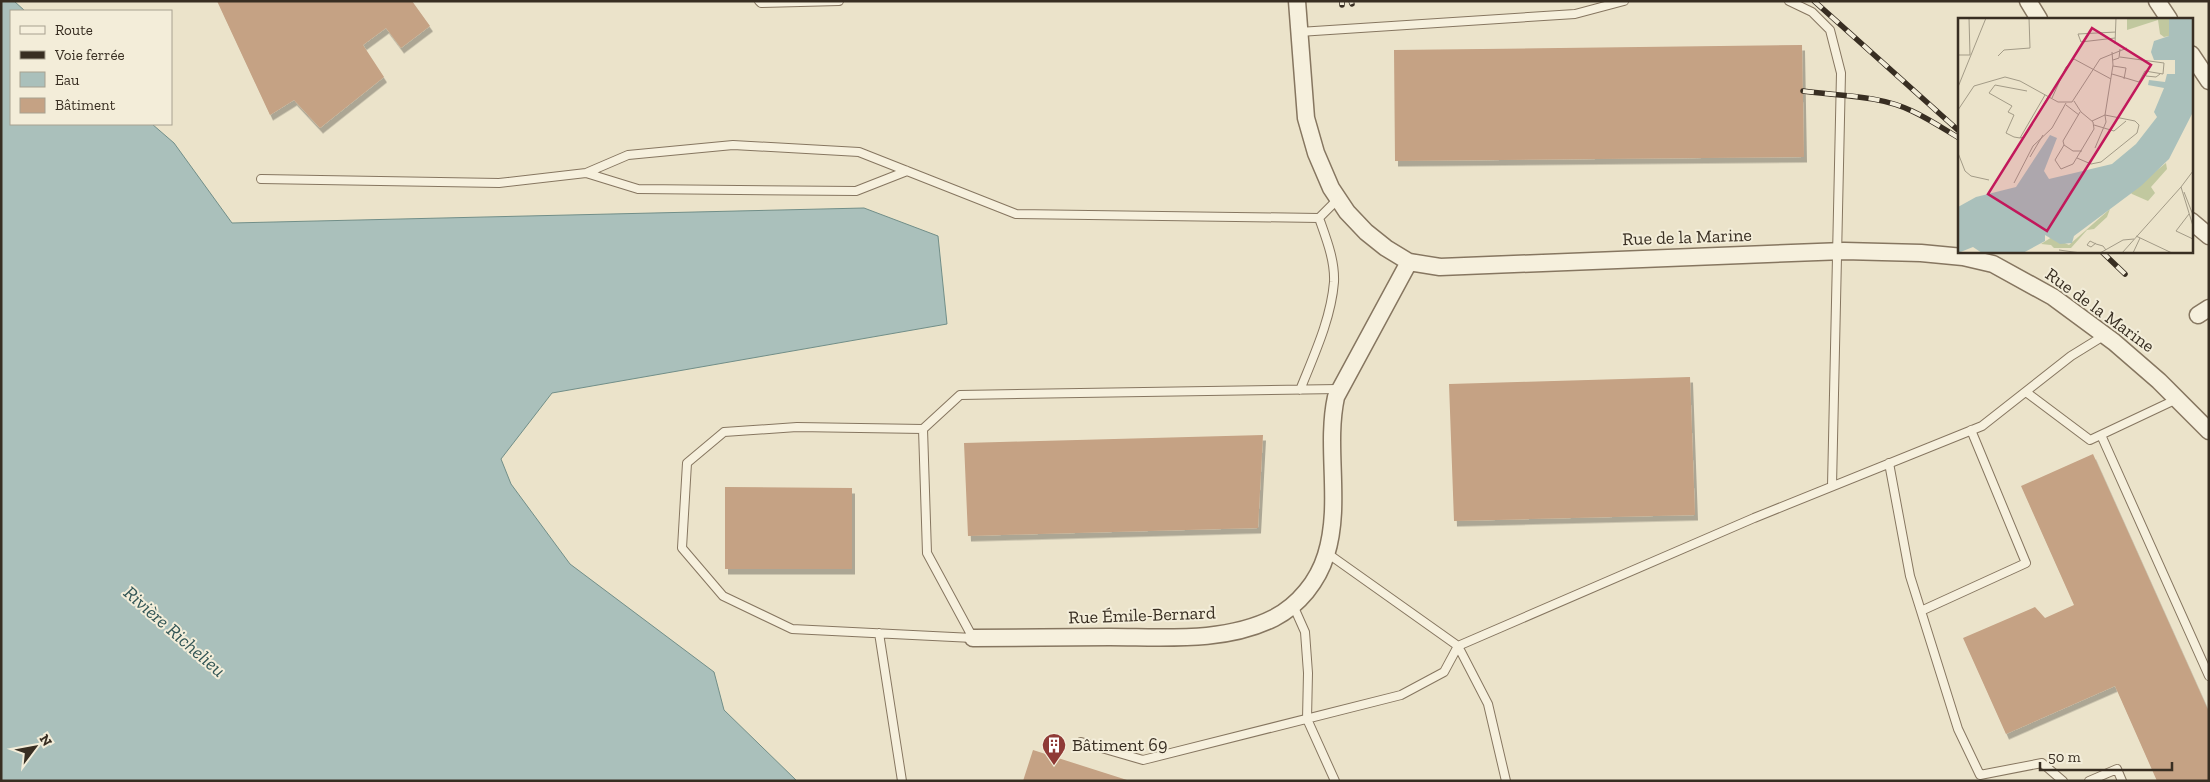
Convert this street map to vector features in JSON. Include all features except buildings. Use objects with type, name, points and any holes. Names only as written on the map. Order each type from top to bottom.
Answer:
[{"type":"street","name":"Rue de la Marine","points":[[1297,1],[1306,118],[1316,153],[1330,188],[1347,212],[1366,232],[1409,262],[1440,267],[1837,252],[1921,253],[1963,257],[1993,264],[2052,297],[2105,335],[2159,381],[2209,431]]},
{"type":"street","points":[[2028,1],[2039,18]]},
{"type":"street","points":[[2157,1],[2167,18]]},
{"type":"street","points":[[2192,56],[2209,81]]},
{"type":"street","points":[[2192,222],[2209,236]]},
{"type":"street","name":"Rue Émile-Bernard","points":[[973,638],[1202,636],[1256,626],[1275,618],[1293,605],[1310,588],[1320,573],[1327,553],[1332,508],[1332,413],[1339,389],[1409,262]]},
{"type":"lane","points":[[759,1],[761,4],[839,1]]},
{"type":"lane","points":[[1299,32],[1575,14],[1624,1]]},
{"type":"lane","points":[[1789,1],[1812,12],[1830,30],[1842,73],[1832,486]]},
{"type":"lane","points":[[261,179],[499,183],[586,174],[628,155],[733,145],[859,152],[1016,214],[1319,218],[1338,199]]},
{"type":"lane","points":[[586,174],[638,189],[856,191],[907,171]]},
{"type":"lane","points":[[1300,390],[1323,333],[1334,281],[1330,247],[1319,218]]},
{"type":"lane","points":[[1080,742],[1143,760],[1401,695],[1444,672],[1458,646],[1754,518],[1982,426],[2071,356],[2105,335]]},
{"type":"lane","points":[[973,638],[792,629],[723,596],[682,548],[687,462],[724,432],[797,427],[923,430],[960,395],[1339,389]]},
{"type":"lane","points":[[2026,392],[2090,440],[2177,398]]},
{"type":"lane","points":[[923,430],[927,553],[973,638]]},
{"type":"lane","points":[[1921,611],[2026,563],[1971,430]]},
{"type":"lane","points":[[2101,435],[2209,676]]},
{"type":"lane","points":[[1889,463],[1910,576],[1958,729],[1980,775],[2042,764],[2063,781]]},
{"type":"lane","points":[[1327,553],[1458,646],[1488,704],[1506,781]]},
{"type":"lane","points":[[1293,605],[1305,632],[1308,673],[1307,719],[1335,781]]},
{"type":"lane","points":[[879,633],[902,781]]},
{"type":"lane","points":[[2089,781],[2116,768],[2122,781]]},
{"type":"water","name":"Rivière Richelieu","points":[[1,1],[14,1],[24,10],[10,10],[10,125],[153,125],[174,143],[232,223],[864,208],[938,236],[947,324],[552,393],[501,459],[511,484],[570,564],[714,672],[724,710],[797,781],[1,781]]},
{"type":"railway","points":[[1814,1],[1958,130]]},
{"type":"railway","points":[[1803,91],[1886,102],[1912,111],[1958,137]]},
{"type":"railway","points":[[2102,252],[2125,274]]},
{"type":"place","name":"Bâtiment 69","points":[[1054,766]]}]
